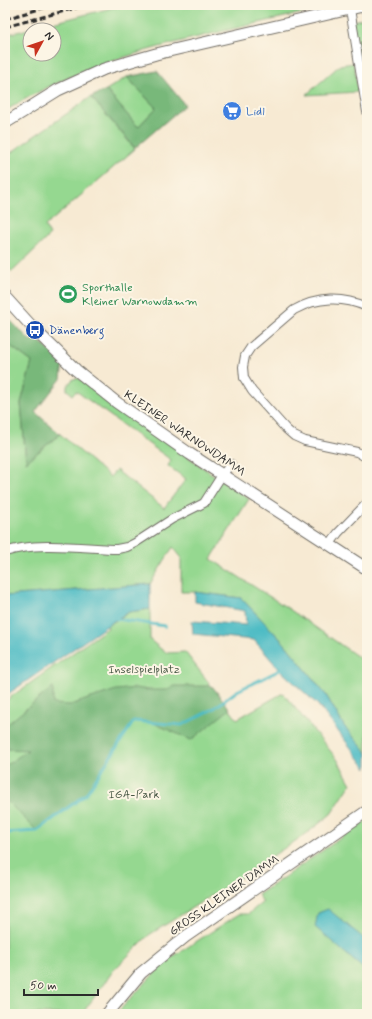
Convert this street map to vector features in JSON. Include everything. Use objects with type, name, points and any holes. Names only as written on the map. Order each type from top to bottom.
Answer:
[{"type":"street","points":[[5,123],[58,90],[104,69],[135,59],[367,5]]},
{"type":"street","points":[[350,9],[367,112]]},
{"type":"street","name":"KLEINER WARNOWDAMM","points":[[5,297],[35,330],[76,370],[116,402],[154,430],[367,569]]},
{"type":"street","points":[[367,307],[348,300],[331,299],[308,302],[294,310],[251,347],[245,356],[243,367],[244,378],[252,391],[294,436],[305,441],[357,452],[367,458]]},
{"type":"street","points":[[5,552],[34,546],[117,550],[127,547],[204,503],[231,464]]},
{"type":"street","points":[[329,545],[338,533],[367,503]]},
{"type":"street","name":"GROSS KLEINER DAMM","points":[[107,1014],[141,973],[185,937],[367,811]]},
{"type":"green space","points":[[123,5],[337,5],[187,40],[107,63],[55,84],[30,96],[5,111],[5,35],[22,31],[22,62],[62,62],[62,22],[56,22]]},
{"type":"green space","points":[[367,18],[367,111],[352,21]]},
{"type":"green space","points":[[354,63],[358,92],[306,95],[340,65]]},
{"type":"green space","points":[[157,71],[185,105],[135,148],[91,97],[106,90],[138,127],[156,108],[127,77]]},
{"type":"green space","points":[[127,77],[156,108],[138,127],[106,90]]},
{"type":"green space","points":[[91,97],[135,149],[45,226],[50,235],[12,272],[5,263],[5,157]]},
{"type":"green space","points":[[5,315],[31,341],[35,337],[63,363],[61,379],[35,412],[60,434],[26,462],[21,403],[32,362],[5,342]]},
{"type":"green space","points":[[5,342],[32,362],[21,403],[26,462],[60,434],[110,477],[116,470],[164,508],[186,479],[168,466],[171,460],[76,391],[73,395],[67,390],[67,386],[73,379],[78,378],[249,499],[211,559],[289,609],[367,663],[367,753],[344,726],[326,695],[285,644],[241,598],[195,592],[181,592],[181,557],[173,547],[150,584],[5,596]]},
{"type":"green space","name":"IGA-Park","points":[[150,609],[150,640],[166,653],[185,652],[237,719],[283,693],[337,759],[351,784],[331,814],[306,834],[149,935],[113,971],[82,1014],[5,1014],[5,701],[108,628],[107,626],[129,612]]},
{"type":"green space","points":[[174,686],[212,686],[230,709],[191,740],[151,722],[134,721],[86,794],[37,831],[5,799],[5,766],[28,750],[5,749],[5,726],[53,687],[53,704],[70,705],[116,690],[136,688],[165,690]]},
{"type":"green space","points":[[367,820],[367,1014],[116,1014],[166,961],[239,914],[248,914],[263,902],[258,895]]},
{"type":"water","points":[[150,584],[150,609],[129,612],[117,619],[5,696],[5,596]]},
{"type":"water","points":[[195,592],[241,598],[285,644],[326,695],[344,726],[367,753],[367,769],[318,705],[280,670],[254,640],[193,634],[192,621],[246,625],[245,611],[195,602]]},
{"type":"water","points":[[328,909],[367,941],[367,972],[315,927],[318,913]]},
{"type":"waterway","points":[[117,619],[165,626]]},
{"type":"waterway","points":[[5,833],[37,831],[86,794],[134,721],[182,725],[213,709],[237,691],[282,669]]},
{"type":"railway","points":[[5,19],[53,5]]},
{"type":"railway","points":[[5,27],[87,5]]},
{"type":"place","name":"Lidl","points":[[232,111]]},
{"type":"place","name":"Sporthalle Kleiner Warnowdamm","points":[[68,294]]},
{"type":"place","name":"Dänenberg","points":[[35,330]]},
{"type":"park label","name":"Inselspielplatz","points":[[144,669]]}]
